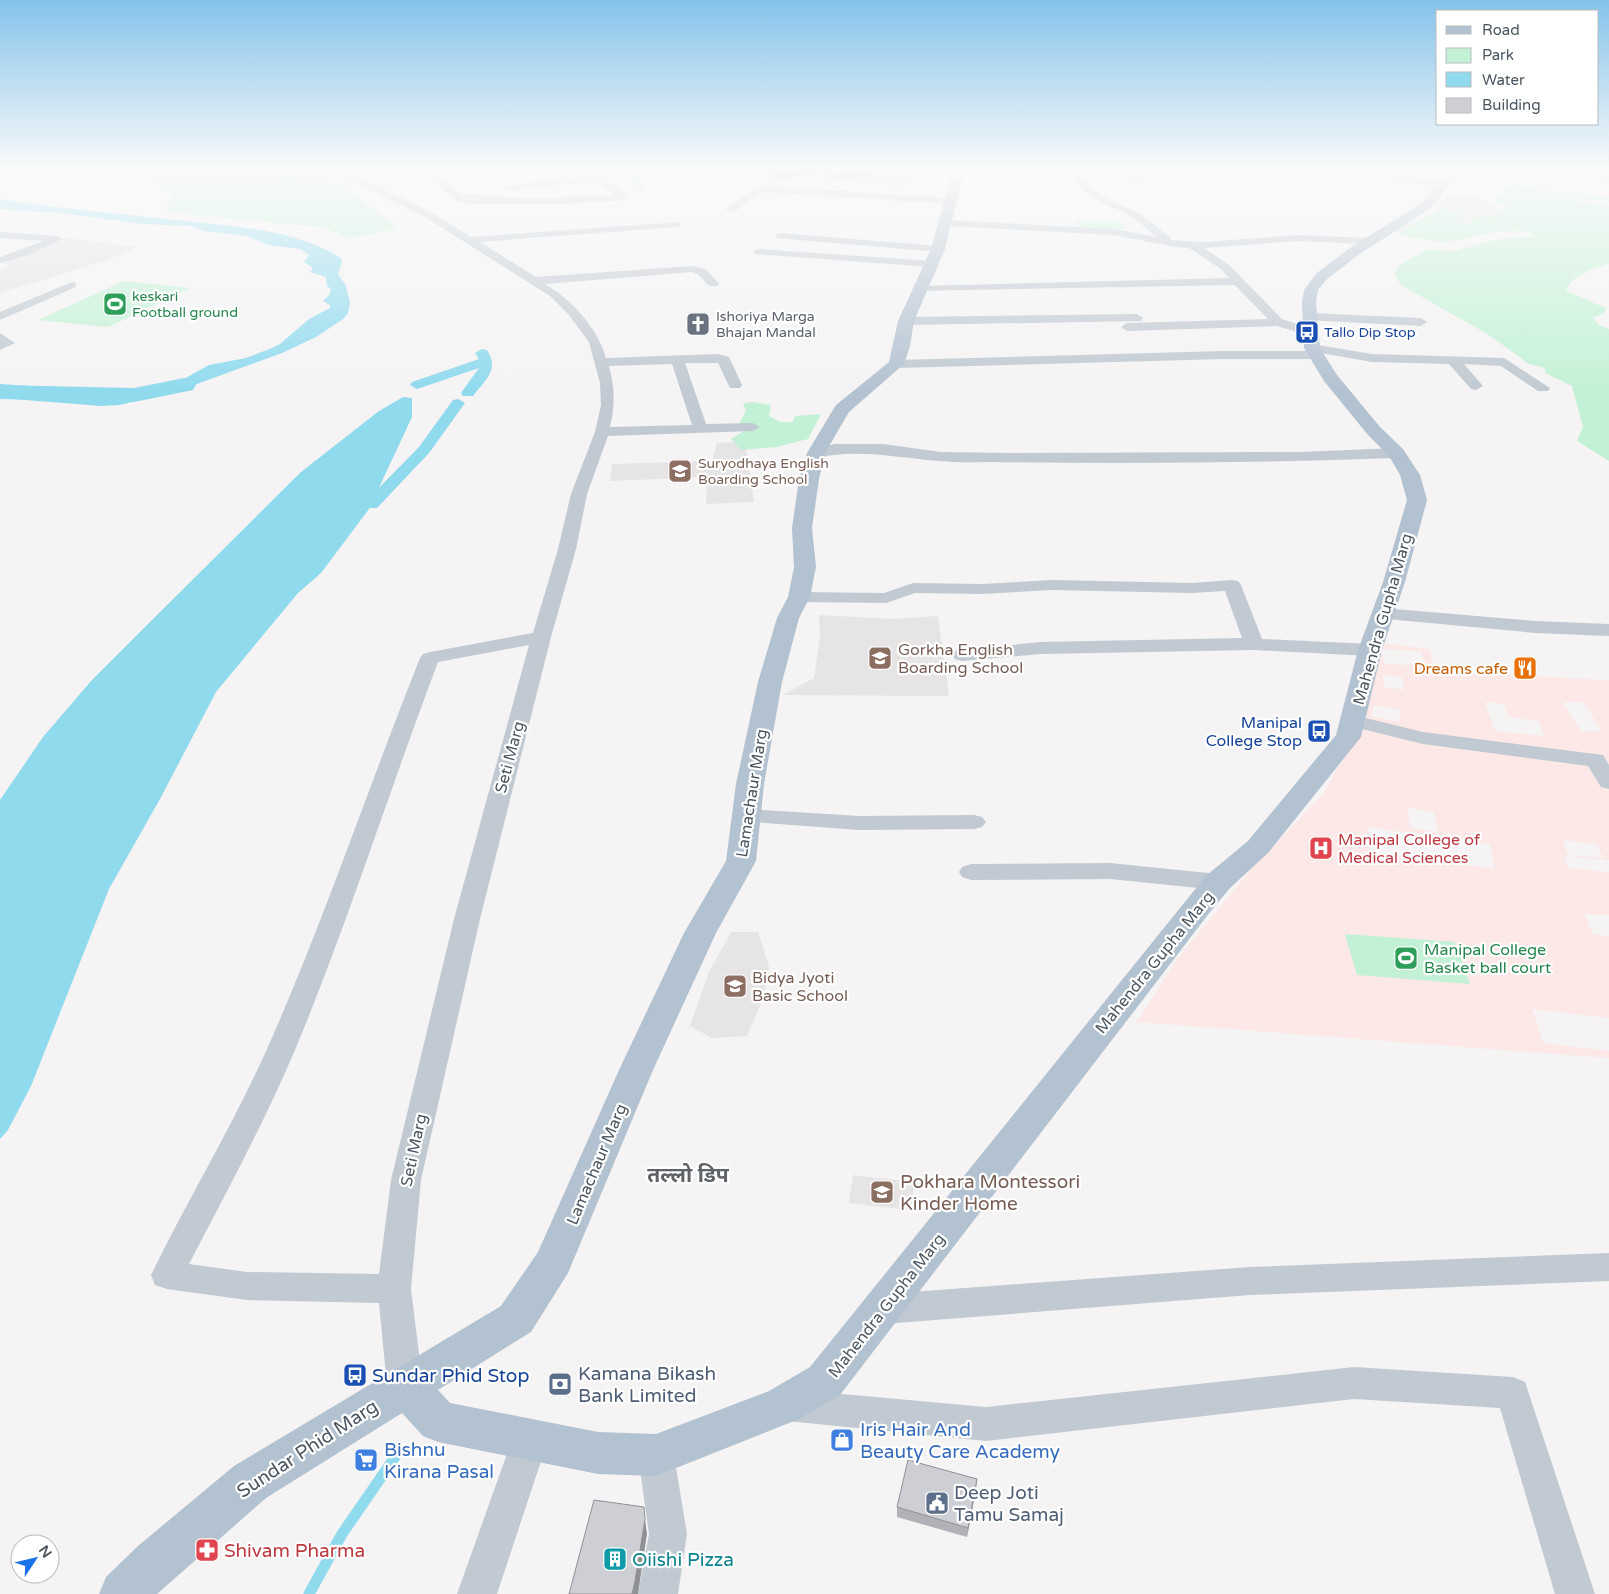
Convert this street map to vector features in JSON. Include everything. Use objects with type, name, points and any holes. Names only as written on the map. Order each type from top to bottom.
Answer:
[{"type":"main road","points":[[896,364],[902,346],[906,321],[939,243]]},
{"type":"main road","points":[[1312,338],[1309,302],[1311,290],[1322,276],[1367,243]]},
{"type":"main road","name":"Mahendra Gupha Marg","points":[[405,1386],[438,1420],[598,1453],[656,1455],[784,1405],[825,1381],[884,1309],[1096,1035],[1218,882],[1258,847],[1348,737],[1370,650],[1383,614],[1417,500],[1410,475],[1396,453],[1374,431],[1335,384],[1312,338]]},
{"type":"main road","name":"Lamachaur Marg","points":[[405,1386],[516,1319],[554,1261],[636,1070],[700,933],[742,861],[750,784],[770,682],[788,618],[799,596],[805,567],[802,528],[809,479],[816,452],[842,409],[896,364]]},
{"type":"main road","name":"Sundar Phid Marg","points":[[123,1594],[155,1563],[250,1482],[405,1386]]},
{"type":"street","points":[[0,260],[24,254],[48,243]]},
{"type":"street","name":"Seti Marg","points":[[405,1386],[394,1289],[406,1180],[467,919],[541,637],[567,549],[579,494],[602,432],[608,405],[607,383],[595,342],[572,311],[554,294],[474,243]]},
{"type":"street","points":[[835,243],[935,257]]},
{"type":"street","points":[[1172,243],[1202,243]]},
{"type":"street","points":[[1191,244],[1215,258],[1278,322],[1312,338],[1372,358],[1504,362],[1543,388]]},
{"type":"street","points":[[758,252],[935,257]]},
{"type":"street","points":[[534,281],[692,269],[702,271],[713,284]]},
{"type":"street","points":[[920,289],[1238,281]]},
{"type":"street","points":[[0,316],[72,285]]},
{"type":"street","points":[[906,321],[1137,318]]},
{"type":"street","points":[[1127,327],[1278,322]]},
{"type":"street","points":[[896,364],[1224,355],[1312,338],[1421,322]]},
{"type":"street","points":[[0,337],[9,343],[0,346]]},
{"type":"street","points":[[601,362],[718,358],[724,360],[735,385]]},
{"type":"street","points":[[676,359],[700,427]]},
{"type":"street","points":[[1455,360],[1456,364],[1476,386]]},
{"type":"street","points":[[602,432],[700,427],[753,427]]},
{"type":"street","points":[[816,452],[834,449],[883,449],[941,456],[1007,458],[1302,457],[1396,453]]},
{"type":"street","points":[[799,596],[886,598],[913,588],[984,589],[1052,586],[1192,588],[1232,585],[1254,644]]},
{"type":"street","points":[[1383,614],[1536,627],[1609,630]]},
{"type":"street","points":[[394,1289],[246,1286],[167,1274],[244,1130],[282,1049],[320,954],[405,719],[430,658],[541,637]]},
{"type":"street","points":[[962,655],[1041,648],[1254,644],[1370,650]]},
{"type":"street","points":[[1353,721],[1423,738],[1595,760],[1609,782]]},
{"type":"street","points":[[748,816],[859,823],[974,822]]},
{"type":"street","points":[[972,872],[1110,871],[1218,882]]},
{"type":"street","points":[[884,1309],[1250,1282],[1609,1267]]},
{"type":"street","points":[[784,1405],[986,1424],[1354,1383],[1513,1393],[1575,1594]]},
{"type":"street","points":[[477,1594],[530,1440]]},
{"type":"street","points":[[656,1455],[668,1534],[658,1594]]},
{"type":"shaded area","points":[[50,243],[108,243],[137,247],[107,260],[0,293],[0,270],[9,266],[0,261]]},
{"type":"shaded area","name":"Suryodhaya English Boarding School","points":[[745,441],[754,502],[706,504],[707,477],[610,481],[612,464],[712,461],[717,443]]},
{"type":"shaded area","name":"Gorkha English Boarding School","points":[[819,615],[893,619],[938,616],[949,696],[782,695],[814,678],[820,638]]},
{"type":"shaded area","name":"Manipal College of Medical Sciences","points":[[1379,643],[1430,649],[1435,672],[1609,680],[1609,860],[1564,856],[1568,868],[1609,872],[1609,915],[1584,914],[1593,934],[1609,936],[1609,1018],[1532,1009],[1543,1043],[1609,1051],[1609,1058],[1137,1022],[1178,958],[1249,872],[1323,794],[1365,720]],"holes":[[[1381,649],[1421,651],[1426,666],[1384,664]],[[1383,675],[1403,678],[1403,690],[1384,687]],[[1485,702],[1504,704],[1509,717],[1539,721],[1544,736],[1495,731]],[[1562,702],[1583,702],[1602,731],[1581,731]],[[1374,705],[1401,710],[1399,722],[1371,716]],[[1407,808],[1434,812],[1438,832],[1410,828]],[[1367,827],[1490,844],[1495,869],[1371,852]],[[1563,840],[1597,844],[1603,858],[1568,855]]]},
{"type":"shaded area","name":"Bidya Jyoti Basic School","points":[[731,932],[758,932],[769,966],[763,999],[747,1036],[712,1038],[690,1026],[709,972]]},
{"type":"shaded area","name":"Pokhara Montessori Kinder Home","points":[[853,1175],[914,1182],[911,1210],[849,1203]]},
{"type":"green space","points":[[1482,243],[1609,243],[1609,264],[1578,276],[1566,291],[1606,308],[1605,312],[1593,318],[1599,325],[1609,329],[1609,461],[1577,441],[1583,427],[1572,386],[1545,373],[1545,368],[1529,364],[1489,335],[1401,285],[1394,274],[1399,265],[1426,250],[1454,251]]},
{"type":"green space","name":"keskari Football ground","points":[[124,281],[190,288],[108,327],[38,320]]},
{"type":"green space","points":[[754,402],[771,405],[769,416],[780,422],[793,422],[795,416],[821,414],[808,439],[777,447],[742,450],[731,439],[744,431],[739,424],[746,411],[743,403]]},
{"type":"green space","name":"Manipal College Basket ball court","points":[[1345,934],[1455,942],[1470,984],[1357,975]]},
{"type":"water","points":[[264,243],[310,243],[341,258],[342,263],[338,274],[346,286],[350,303],[348,313],[343,319],[316,337],[282,353],[172,393],[119,405],[101,406],[0,398],[0,384],[46,387],[103,397],[158,390],[173,385],[209,365],[246,358],[280,344],[309,319],[330,308],[330,305],[323,301],[329,295],[331,289],[327,286],[326,277],[310,272],[313,268],[304,262],[309,255],[300,249]]},
{"type":"water","points":[[403,397],[412,398],[412,417],[369,509],[321,573],[298,593],[216,692],[160,799],[109,889],[31,1086],[8,1130],[0,1139],[0,800],[43,737],[92,680],[301,472],[379,411]]},
{"type":"building","name":"Deep Joti Tamu Samaj","points":[[908,1460],[977,1479],[968,1528],[897,1507]]},
{"type":"building","name":"Oiishi Pizza","points":[[594,1500],[644,1507],[645,1519],[632,1594],[569,1594]]},
{"type":"waterway","points":[[482,353],[486,361]]},
{"type":"waterway","points":[[417,385],[486,361]]},
{"type":"waterway","points":[[468,393],[485,371],[486,361]]},
{"type":"waterway","points":[[0,392],[134,395],[184,385]]},
{"type":"waterway","points":[[371,505],[424,450],[458,403]]},
{"type":"waterway","points":[[309,1594],[342,1534],[395,1457]]},
{"type":"place","name":"keskari Football ground","points":[[115,304]]},
{"type":"place","name":"Ishoriya Marga Bhajan Mandal","points":[[698,324]]},
{"type":"place","name":"Tallo Dip Stop","points":[[1307,332]]},
{"type":"place","name":"Suryodhaya English Boarding School","points":[[680,471]]},
{"type":"place","name":"Gorkha English Boarding School","points":[[880,658]]},
{"type":"place","name":"Dreams cafe","points":[[1525,668]]},
{"type":"place","name":"Manipal College Stop","points":[[1319,731]]},
{"type":"place","name":"Manipal College of Medical Sciences","points":[[1321,848]]},
{"type":"place","name":"Manipal College Basket ball court","points":[[1406,958]]},
{"type":"place","name":"Bidya Jyoti Basic School","points":[[735,986]]},
{"type":"place","name":"Pokhara Montessori Kinder Home","points":[[882,1192]]},
{"type":"place","name":"Sundar Phid Stop","points":[[355,1375]]},
{"type":"place","name":"Kamana Bikash Bank Limited","points":[[560,1384]]},
{"type":"place","name":"Iris Hair And Beauty Care Academy","points":[[842,1440]]},
{"type":"place","name":"Bishnu Kirana Pasal","points":[[366,1460]]},
{"type":"place","name":"Deep Joti Tamu Samaj","points":[[937,1503]]},
{"type":"place","name":"Shivam Pharma","points":[[207,1550]]},
{"type":"place","name":"Oiishi Pizza","points":[[615,1559]]},
{"type":"district","name":"तल्लो डिप","points":[[688,1175]]}]
